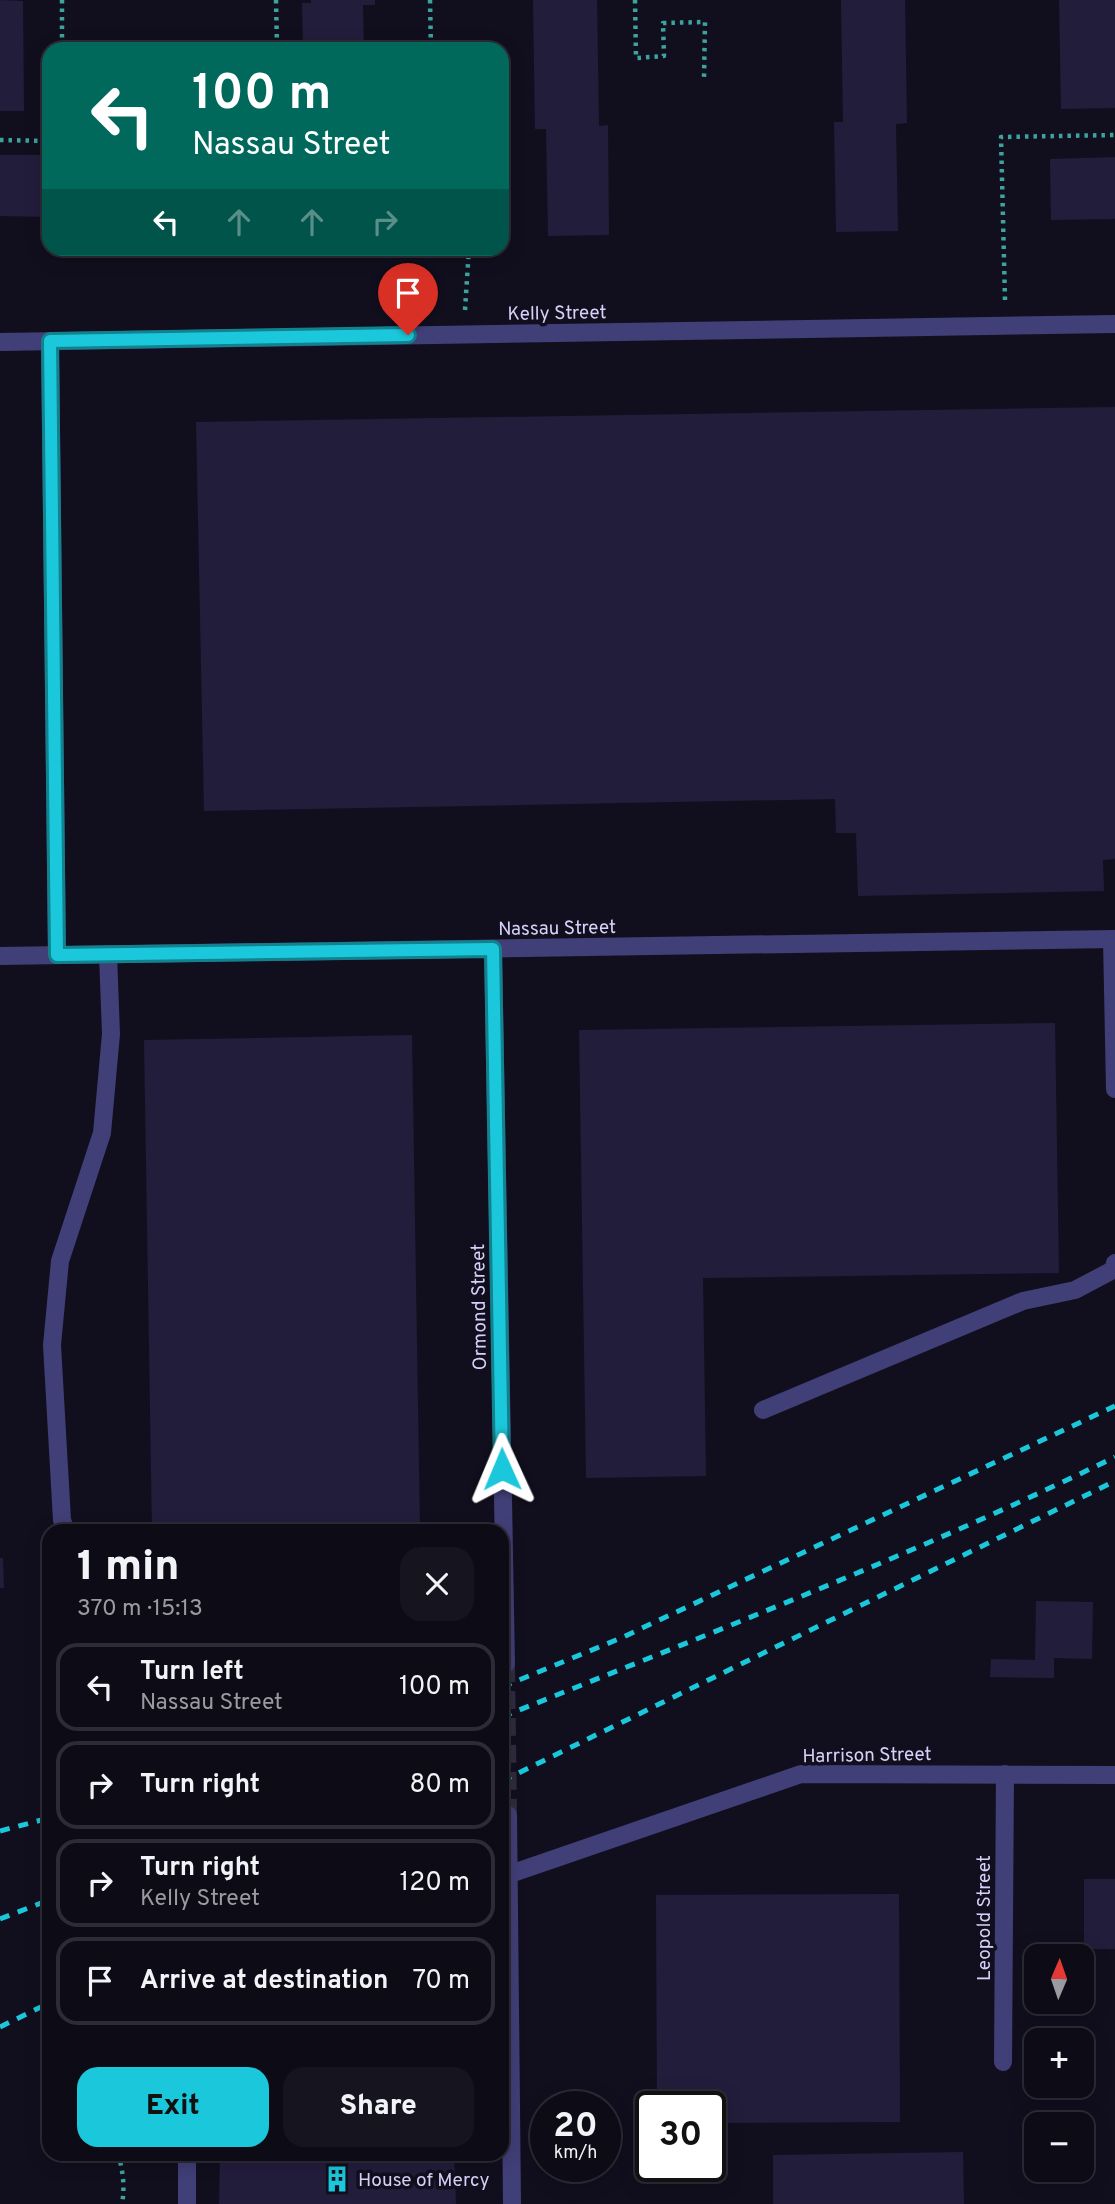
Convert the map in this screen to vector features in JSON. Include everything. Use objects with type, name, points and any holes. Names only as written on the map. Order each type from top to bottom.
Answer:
[{"type":"street","name":"Kelly Street","points":[[0,342],[1115,324]]},
{"type":"street","points":[[50,341],[57,955]]},
{"type":"street","points":[[1113,939],[1115,1089]]},
{"type":"street","name":"Nassau Street","points":[[0,956],[1113,939]]},
{"type":"street","name":"Ormond Street","points":[[493,949],[502,1524]]},
{"type":"street","points":[[63,1524],[51,1345],[60,1261],[102,1133],[111,1034],[108,954]]},
{"type":"street","points":[[763,1410],[1023,1301],[1074,1290],[1113,1270],[1115,1264]]},
{"type":"street","name":"Harrison Street","points":[[510,1874],[801,1774],[1115,1775]]},
{"type":"street","name":"Leopold Street","points":[[1003,2062],[1005,1774]]},
{"type":"street","points":[[509,1844],[509,1895]]},
{"type":"street","points":[[509,2081],[512,2204]]},
{"type":"street","points":[[187,2161],[187,2204]]},
{"type":"path","points":[[62,0],[62,42]]},
{"type":"path","points":[[276,0],[277,42]]},
{"type":"path","points":[[430,0],[431,42]]},
{"type":"path","points":[[635,0],[636,58],[664,56],[663,23],[705,22],[704,78]]},
{"type":"path","points":[[1005,326],[1001,137],[1115,135]]},
{"type":"path","points":[[0,141],[42,141]]},
{"type":"path","points":[[463,335],[468,256]]},
{"type":"path","points":[[120,2161],[124,2188],[122,2204]]},
{"type":"building","points":[[0,0],[23,1],[24,111],[0,111]]},
{"type":"building","points":[[311,0],[375,0],[375,5],[363,5],[364,42],[303,42],[302,3],[311,3]]},
{"type":"building","points":[[533,0],[597,0],[599,126],[608,125],[609,235],[548,236],[546,129],[535,129]]},
{"type":"building","points":[[841,0],[905,0],[907,123],[896,124],[898,231],[836,232],[834,122],[843,122]]},
{"type":"building","points":[[1059,0],[1115,0],[1115,108],[1061,109]]},
{"type":"building","points":[[0,155],[42,155],[42,217],[0,216]]},
{"type":"building","points":[[1115,157],[1115,219],[1051,220],[1050,159]]},
{"type":"building","points":[[1115,407],[1115,859],[1103,860],[1104,891],[858,896],[856,833],[836,833],[835,799],[204,811],[196,422]]},
{"type":"building","points":[[1055,1023],[1059,1273],[703,1278],[706,1476],[586,1478],[579,1030]]},
{"type":"building","points":[[412,1035],[420,1524],[152,1524],[144,1040]]},
{"type":"building","points":[[0,1558],[3,1558],[4,1588],[0,1588]]},
{"type":"building","points":[[1036,1601],[1093,1602],[1092,1659],[1054,1658],[1054,1678],[990,1677],[991,1659],[1035,1660]]},
{"type":"building","points":[[1084,1879],[1115,1879],[1115,1949],[1094,1949],[1094,1944],[1084,1944]]},
{"type":"building","points":[[899,1894],[900,2122],[726,2123],[726,2091],[657,2091],[656,1895]]},
{"type":"building","points":[[963,2152],[964,2204],[773,2204],[773,2155]]},
{"type":"building","name":"House of Mercy","points":[[220,2161],[454,2161],[456,2204],[219,2204]]},
{"type":"railway","points":[[509,1684],[621,1638],[1115,1406]]},
{"type":"railway","points":[[509,1714],[888,1560],[1115,1457]]},
{"type":"railway","points":[[509,1778],[1115,1481]]},
{"type":"railway","points":[[0,1831],[42,1820]]},
{"type":"railway","points":[[0,1919],[42,1903]]},
{"type":"railway","points":[[0,2027],[42,2006]]},
{"type":"place","name":"House of Mercy","points":[[337,2179]]},
{"type":"route","points":[[408,335],[50,341],[57,955],[493,949],[502,1469]]}]
